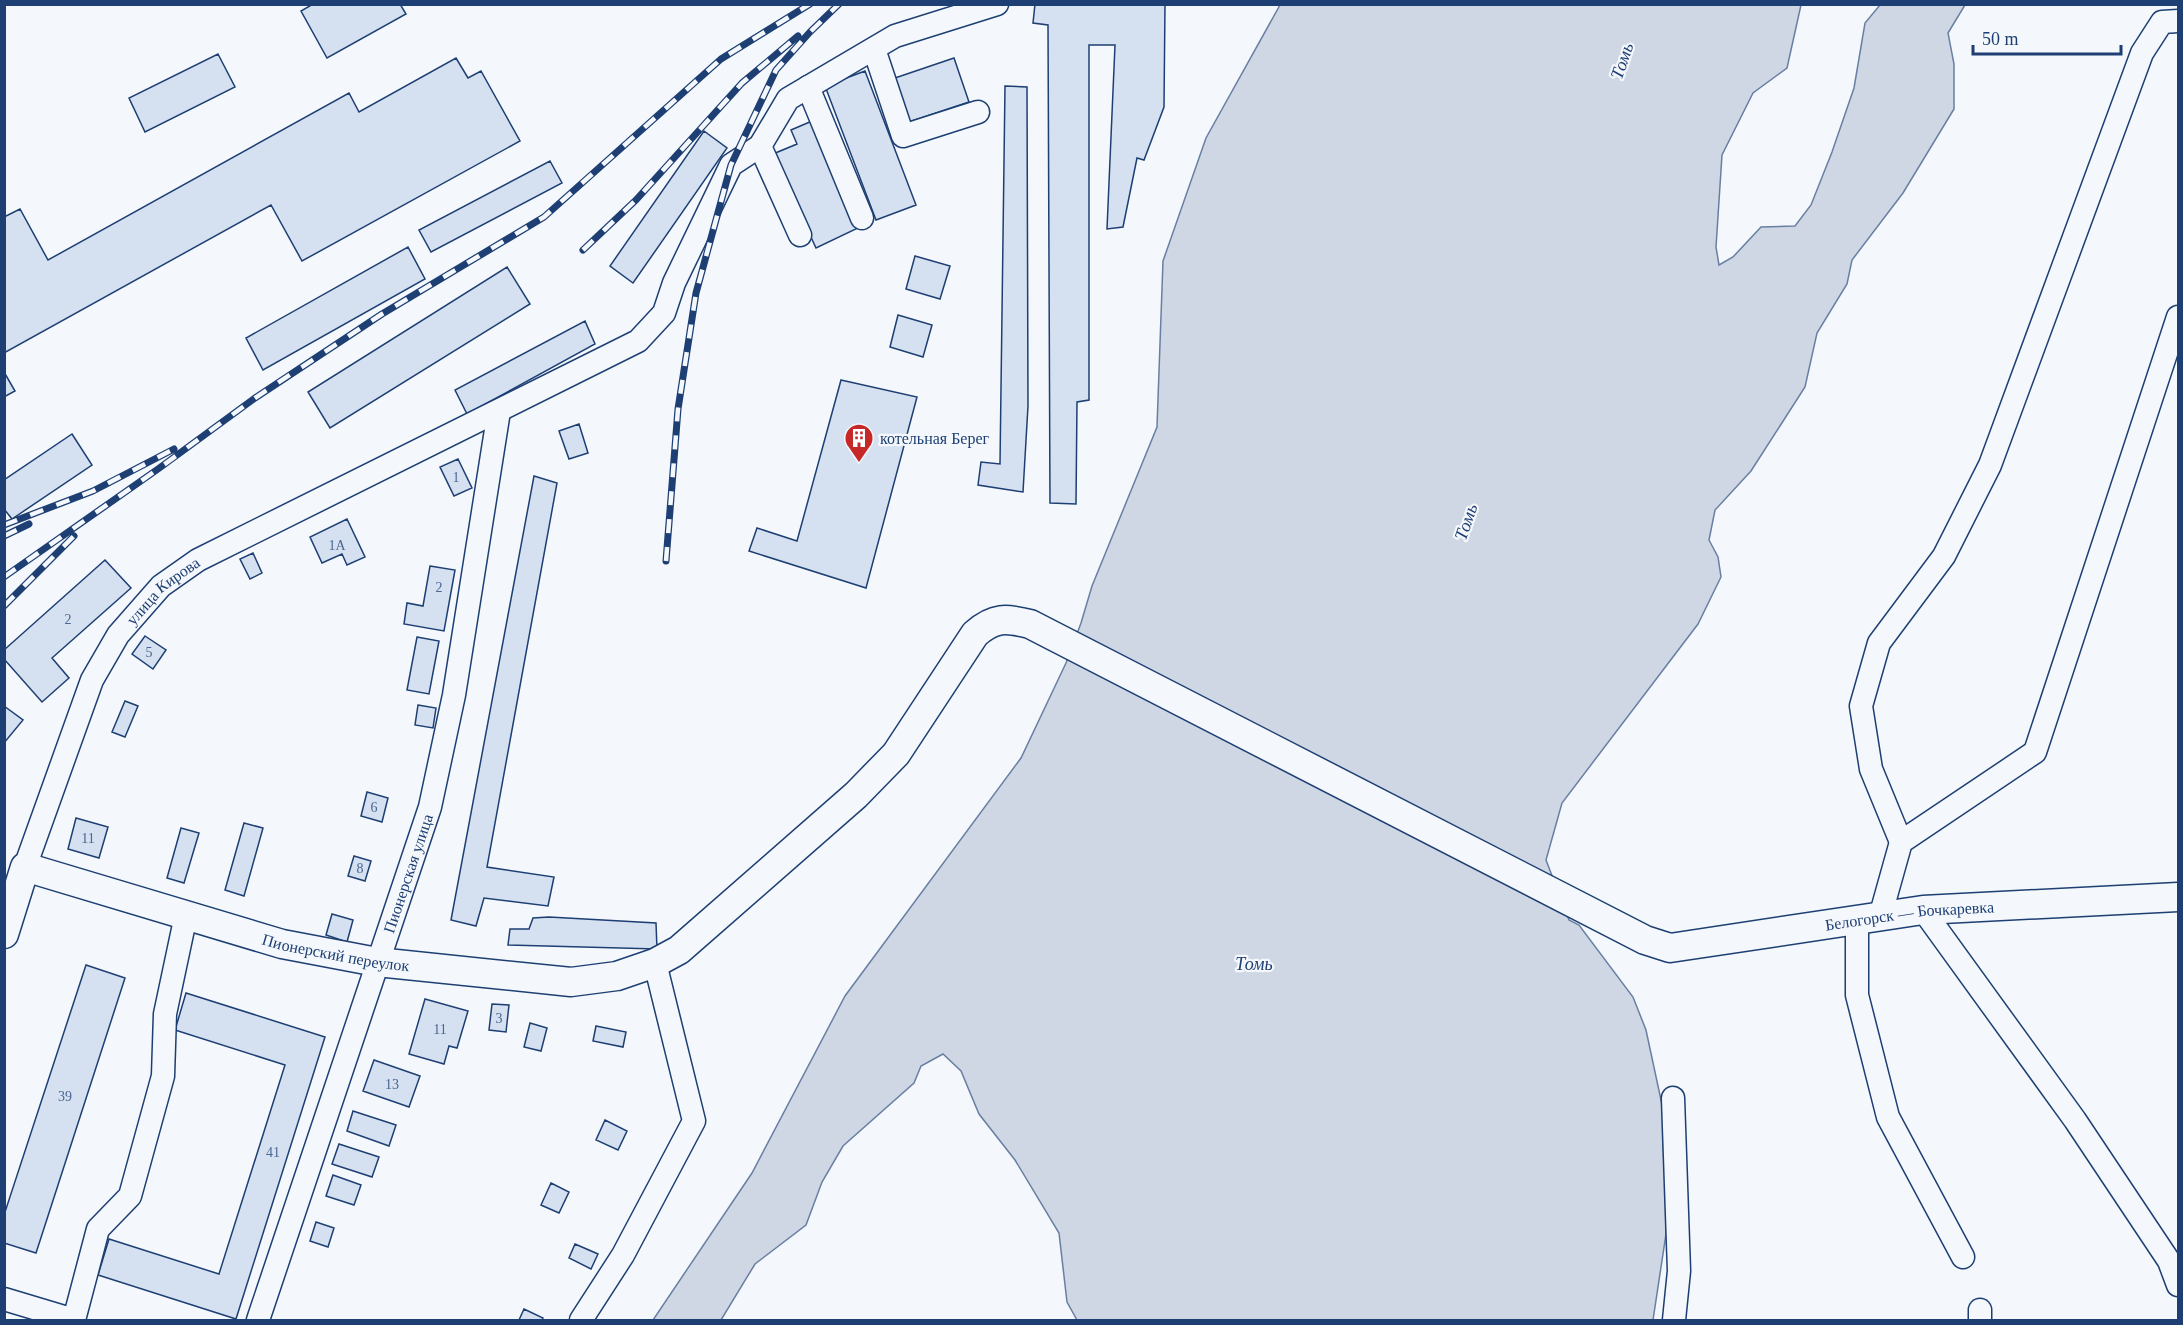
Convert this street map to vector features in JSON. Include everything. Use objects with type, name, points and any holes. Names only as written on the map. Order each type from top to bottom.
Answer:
[{"type":"main road","name":"Пионерский переулок","points":[[25,867],[282,944],[377,962],[571,982],[617,976],[655,963],[679,950],[855,795],[896,754],[975,634],[987,623],[1010,619],[1030,624]]},
{"type":"main road","name":"Белогорск — Бочкаревка","points":[[1030,624],[1645,940],[1670,948],[1923,910],[2178,897]]},
{"type":"main road","name":"улица Кирова","points":[[4,934],[25,867]]},
{"type":"street","points":[[800,235],[760,146],[788,99],[895,36],[997,4]]},
{"type":"street","points":[[1901,842],[1871,769],[1861,706],[1879,643],[1944,556],[1990,465],[2142,53],[2162,22],[2178,21]]},
{"type":"street","points":[[874,49],[903,136],[978,112]]},
{"type":"street","points":[[808,87],[862,218]]},
{"type":"street","name":"улица Кирова","points":[[25,867],[92,680],[118,634],[160,586],[198,560],[638,341],[664,313],[674,283],[731,165],[760,146]]},
{"type":"street","points":[[1963,1257],[1888,1117],[1857,995],[1869,918],[1901,842],[2035,752],[2178,316]]},
{"type":"street","name":"Пионерская улица","points":[[258,1320],[430,807],[454,695],[499,411]]},
{"type":"street","points":[[1923,910],[2075,1120],[2169,1261],[2178,1285]]},
{"type":"street","points":[[4,1299],[74,1320],[98,1229],[130,1196],[163,1076],[165,1014],[186,915]]},
{"type":"street","points":[[581,1320],[623,1255],[694,1121],[655,963]]},
{"type":"street","points":[[1673,1098],[1679,1271],[1674,1320]]},
{"type":"water","name":"Томь","points":[[1280,5],[1801,5],[1787,68],[1753,93],[1722,155],[1716,247],[1719,265],[1733,257],[1761,227],[1795,226],[1811,205],[1854,88],[1865,23],[1880,5],[1965,5],[1948,33],[1954,64],[1954,109],[1903,193],[1852,260],[1847,284],[1817,333],[1805,387],[1751,471],[1715,510],[1709,540],[1718,557],[1721,577],[1698,624],[1562,803],[1546,860],[1569,920],[1579,925],[1633,997],[1646,1030],[1667,1128],[1663,1146],[1668,1181],[1666,1234],[1653,1320],[1077,1320],[1067,1302],[1059,1233],[1015,1160],[979,1114],[961,1071],[943,1054],[921,1066],[914,1083],[843,1146],[822,1182],[806,1225],[755,1264],[721,1320],[653,1320],[752,1173],[845,996],[1021,758],[1066,663],[1092,586],[1157,427],[1163,261],[1206,138]]},
{"type":"building","points":[[313,4],[400,4],[406,14],[327,58],[301,11]]},
{"type":"building","points":[[1035,4],[1165,4],[1164,107],[1144,160],[1137,158],[1123,227],[1107,229],[1115,45],[1089,45],[1089,400],[1077,402],[1076,504],[1050,503],[1048,25],[1033,23]]},
{"type":"building","points":[[218,54],[235,87],[145,132],[129,98]]},
{"type":"building","points":[[456,58],[468,78],[481,71],[520,141],[302,261],[271,205],[4,353],[4,217],[20,209],[48,260],[349,93],[359,112]]},
{"type":"building","points":[[954,58],[969,102],[906,123],[892,79]]},
{"type":"building","points":[[865,71],[916,205],[876,220],[825,86]]},
{"type":"building","points":[[1005,86],[1027,87],[1028,406],[1023,492],[978,485],[981,462],[1000,464]]},
{"type":"building","points":[[812,121],[858,228],[816,248],[773,154],[797,144],[791,130]]},
{"type":"building","points":[[704,131],[727,148],[633,283],[610,266]]},
{"type":"building","points":[[550,161],[562,183],[431,252],[419,230]]},
{"type":"building","points":[[408,247],[425,279],[263,370],[246,338]]},
{"type":"building","points":[[915,256],[950,266],[940,299],[906,289]]},
{"type":"building","points":[[507,267],[530,304],[330,428],[308,392]]},
{"type":"building","points":[[898,315],[932,325],[923,357],[890,347]]},
{"type":"building","points":[[585,321],[595,344],[467,414],[455,390]]},
{"type":"building","points":[[4,372],[15,391],[4,397]]},
{"type":"building","name":"котельная Берег","points":[[841,380],[917,397],[866,588],[749,551],[757,528],[797,541]]},
{"type":"building","points":[[579,424],[588,453],[569,459],[559,431]]},
{"type":"building","points":[[72,434],[92,465],[12,519],[4,509],[4,480]]},
{"type":"building","points":[[458,459],[472,488],[454,496],[440,467]]},
{"type":"building","points":[[534,476],[557,483],[487,867],[554,877],[548,906],[484,898],[476,926],[451,920]]},
{"type":"building","points":[[347,519],[365,557],[347,565],[342,554],[322,563],[310,537]]},
{"type":"building","points":[[253,553],[262,573],[250,579],[240,559]]},
{"type":"building","points":[[105,560],[131,588],[52,658],[69,678],[42,702],[4,659],[4,650]]},
{"type":"building","points":[[430,566],[455,570],[444,631],[404,624],[407,603],[423,606]]},
{"type":"building","points":[[145,636],[166,650],[153,669],[132,654]]},
{"type":"building","points":[[417,637],[439,641],[429,694],[407,690]]},
{"type":"building","points":[[125,701],[138,706],[125,737],[112,732]]},
{"type":"building","points":[[418,705],[436,708],[433,728],[415,725]]},
{"type":"building","points":[[4,706],[23,720],[4,743]]},
{"type":"building","points":[[367,792],[388,798],[382,822],[361,816]]},
{"type":"building","points":[[76,818],[108,827],[99,858],[68,849]]},
{"type":"building","points":[[244,823],[263,828],[244,896],[225,890]]},
{"type":"building","points":[[181,828],[199,833],[184,883],[167,878]]},
{"type":"building","points":[[354,856],[371,861],[365,881],[348,876]]},
{"type":"building","points":[[332,914],[353,920],[347,942],[326,935]]},
{"type":"building","points":[[533,918],[656,923],[657,949],[508,945],[510,929],[529,929]]},
{"type":"building","points":[[86,965],[125,978],[36,1253],[4,1243],[4,1215]]},
{"type":"building","points":[[186,993],[325,1037],[236,1319],[98,1275],[109,1239],[219,1274],[285,1065],[175,1030]]},
{"type":"building","points":[[425,999],[468,1011],[457,1048],[449,1046],[444,1064],[409,1054]]},
{"type":"building","points":[[492,1004],[509,1005],[506,1032],[489,1030]]},
{"type":"building","points":[[530,1023],[547,1028],[541,1051],[524,1047]]},
{"type":"building","points":[[596,1026],[626,1032],[623,1047],[593,1041]]},
{"type":"building","points":[[374,1060],[420,1076],[409,1107],[363,1091]]},
{"type":"building","points":[[353,1111],[396,1125],[389,1146],[347,1131]]},
{"type":"building","points":[[605,1120],[627,1131],[618,1150],[596,1140]]},
{"type":"building","points":[[339,1144],[379,1157],[372,1177],[332,1164]]},
{"type":"building","points":[[333,1175],[361,1185],[354,1205],[326,1196]]},
{"type":"building","points":[[551,1183],[569,1192],[559,1213],[541,1205]]},
{"type":"building","points":[[316,1222],[334,1228],[328,1247],[310,1241]]},
{"type":"building","points":[[575,1244],[598,1254],[591,1269],[569,1258]]},
{"type":"building","points":[[524,1309],[543,1318],[542,1320],[519,1320]]},
{"type":"railway","points":[[4,577],[255,398],[382,314],[544,217],[721,59],[810,4]]},
{"type":"railway","points":[[666,561],[678,409],[696,293],[731,165],[776,70],[839,4]]},
{"type":"railway","points":[[583,250],[636,200],[742,83],[798,36]]},
{"type":"railway","points":[[4,525],[93,491],[174,449]]},
{"type":"railway","points":[[4,536],[29,524]]},
{"type":"railway","points":[[4,606],[74,536]]},
{"type":"place","name":"котельная Берег","points":[[859,464]]}]
